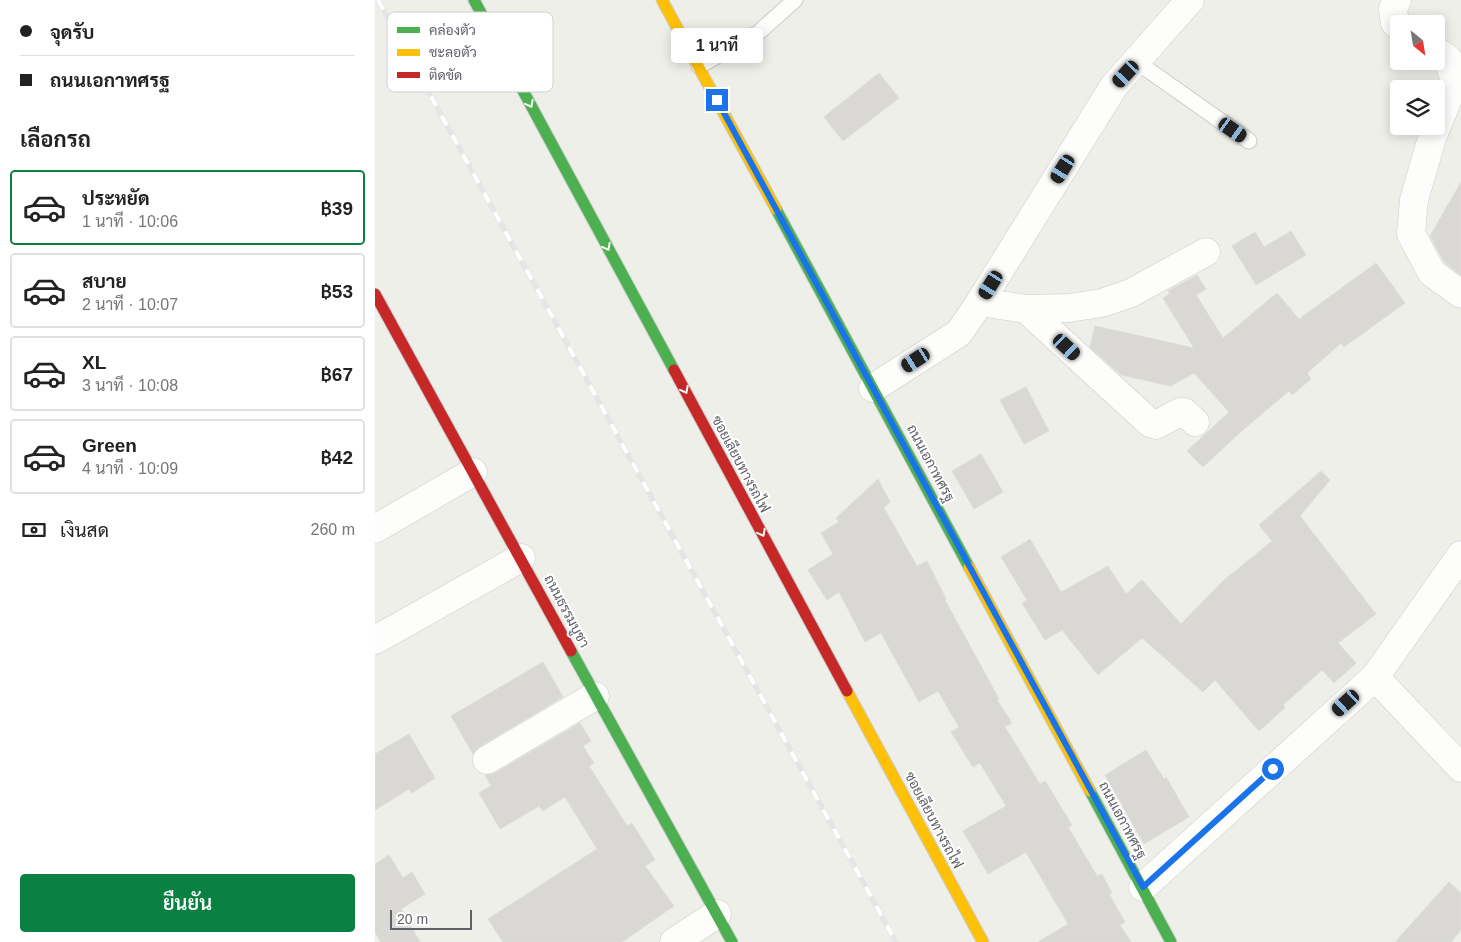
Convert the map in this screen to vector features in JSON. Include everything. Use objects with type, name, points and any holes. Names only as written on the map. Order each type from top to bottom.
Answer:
[{"type":"main road","name":"ซอยเลียบทางรถไฟ","points":[[474,0],[480,12]]},
{"type":"main road","name":"ถนนเอกาทศรฐ","points":[[662,0],[1143,887],[1171,942]]},
{"type":"main road","name":"ซอยเลียบทางรถไฟ","points":[[524,92],[983,942]]},
{"type":"main road","name":"ถนนธรรมบูชา","points":[[375,294],[732,942]]},
{"type":"street","points":[[873,388],[959,333],[1114,86],[1190,0]]},
{"type":"street","points":[[1394,15],[1393,10],[1397,0]]},
{"type":"street","points":[[1445,57],[1448,59],[1455,82],[1432,138],[1414,200],[1411,234],[1432,273],[1461,294]]},
{"type":"street","points":[[980,302],[1026,309],[1069,308],[1102,303],[1131,293],[1206,252]]},
{"type":"street","points":[[1026,309],[1150,423],[1156,426],[1180,412],[1184,412],[1195,422]]},
{"type":"street","points":[[375,530],[473,472]]},
{"type":"street","points":[[1143,887],[1375,677],[1461,555]]},
{"type":"street","points":[[375,640],[521,558]]},
{"type":"street","points":[[1375,677],[1461,768]]},
{"type":"street","points":[[487,760],[595,696]]},
{"type":"street","points":[[674,942],[717,914]]},
{"type":"lane","points":[[699,66],[758,33],[795,0]]},
{"type":"lane","points":[[1137,62],[1249,141]]},
{"type":"building","points":[[879,73],[899,98],[843,141],[824,117]]},
{"type":"building","points":[[1461,182],[1461,275],[1444,262],[1430,236]]},
{"type":"building","points":[[1291,231],[1306,255],[1256,285],[1232,246],[1255,232],[1264,247]]},
{"type":"building","points":[[1376,263],[1405,303],[1344,347],[1341,343],[1307,373],[1311,379],[1292,395],[1289,391],[1203,467],[1187,451],[1229,412],[1194,373],[1171,386],[1121,375],[1090,347],[1095,326],[1194,348],[1163,298],[1170,294],[1168,291],[1197,275],[1206,289],[1196,295],[1223,338],[1277,293],[1299,319]]},
{"type":"building","points":[[1026,387],[1049,431],[1024,444],[1000,400]]},
{"type":"building","points":[[981,454],[1003,492],[974,509],[952,471]]},
{"type":"building","points":[[1321,471],[1330,480],[1300,516],[1376,614],[1338,643],[1356,663],[1334,683],[1322,670],[1283,705],[1285,708],[1259,731],[1215,680],[1203,692],[1142,638],[1098,675],[1062,630],[1045,640],[1022,603],[1027,600],[1001,557],[1030,539],[1061,592],[1108,566],[1126,594],[1142,580],[1181,624],[1223,581],[1272,541],[1259,525]]},
{"type":"building","points":[[878,479],[890,502],[884,508],[917,566],[927,561],[945,600],[999,699],[997,700],[1012,723],[1005,727],[1040,784],[1045,781],[1072,825],[1068,827],[1097,876],[1102,874],[1112,893],[1109,894],[1125,922],[1120,925],[1131,942],[1038,942],[1068,924],[1026,852],[988,874],[963,831],[1006,806],[980,763],[973,767],[951,732],[959,727],[938,691],[919,702],[881,633],[865,642],[839,592],[827,600],[808,570],[833,554],[821,533],[839,522],[836,518]]},
{"type":"building","points":[[543,662],[563,697],[479,747],[473,754],[451,716]]},
{"type":"building","points":[[580,723],[591,741],[583,746],[594,763],[589,766],[627,826],[632,823],[655,860],[645,866],[674,906],[622,942],[503,942],[488,919],[597,849],[565,797],[543,811],[539,806],[500,829],[479,793],[491,786],[485,775],[495,773]]},
{"type":"building","points":[[409,734],[435,778],[412,793],[409,789],[375,810],[375,754]]},
{"type":"building","points":[[1146,750],[1164,779],[1166,777],[1189,817],[1144,844],[1105,775]]},
{"type":"building","points":[[389,855],[403,878],[412,872],[425,894],[401,909],[420,942],[381,942],[375,932],[375,864]]},
{"type":"building","points":[[1449,882],[1461,893],[1461,930],[1451,942],[1395,942]]},
{"type":"railway","points":[[378,0],[387,16]]},
{"type":"railway","points":[[429,92],[896,942]]},
{"type":"traffic: fast","points":[[474,0],[480,12]]},
{"type":"traffic: fast","points":[[524,92],[674,370]]},
{"type":"traffic: fast","points":[[776,209],[969,567]]},
{"type":"traffic: fast","points":[[571,651],[732,942]]},
{"type":"traffic: fast","points":[[1090,791],[1171,942]]},
{"type":"traffic: slow","points":[[662,0],[776,209]]},
{"type":"traffic: slow","points":[[969,567],[1090,791]]},
{"type":"traffic: slow","points":[[847,691],[983,942]]},
{"type":"traffic: jam","points":[[375,294],[571,651]]},
{"type":"traffic: jam","points":[[674,370],[847,691]]},
{"type":"route","points":[[717,100],[1143,887],[1273,769]]}]
